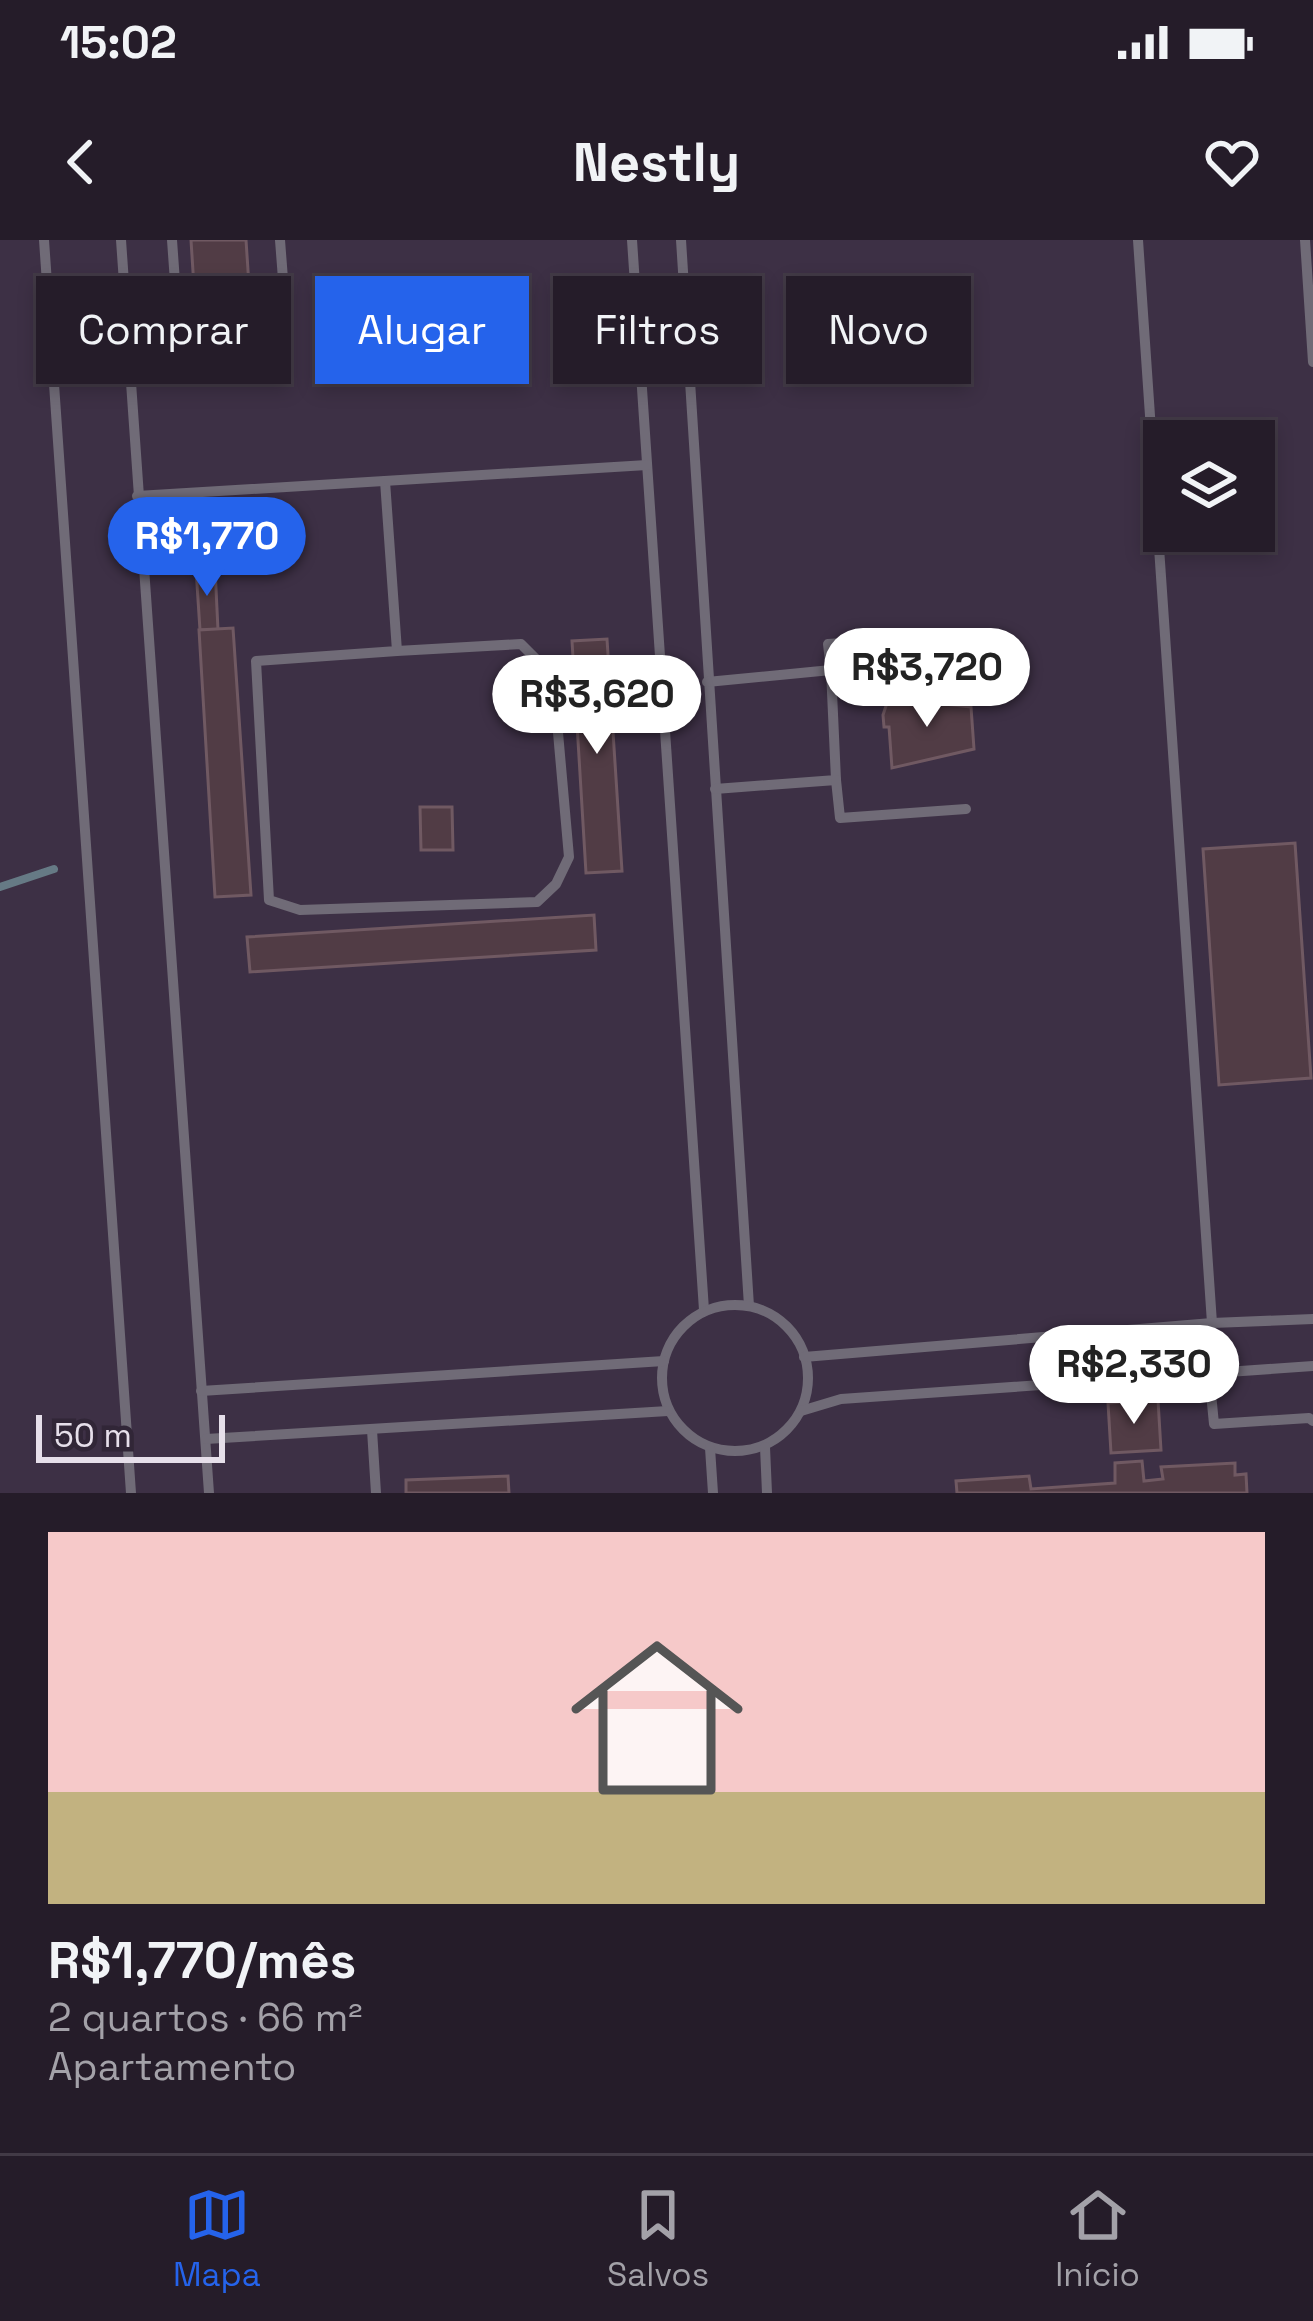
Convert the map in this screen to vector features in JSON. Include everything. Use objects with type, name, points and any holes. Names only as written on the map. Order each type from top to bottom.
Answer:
[{"type":"lane","points":[[44,240],[131,1493]]},
{"type":"lane","points":[[121,240],[123,276]]},
{"type":"lane","points":[[172,240],[175,276]]},
{"type":"lane","points":[[280,240],[282,276]]},
{"type":"lane","points":[[632,240],[704,1310]]},
{"type":"lane","points":[[682,240],[749,1306]]},
{"type":"lane","points":[[1138,240],[1212,1323]]},
{"type":"lane","points":[[1305,240],[1313,362]]},
{"type":"lane","points":[[130,384],[209,1493]]},
{"type":"lane","points":[[137,496],[647,465]]},
{"type":"lane","points":[[385,481],[397,651]]},
{"type":"lane","points":[[957,635],[828,644],[840,818],[966,809]]},
{"type":"lane","points":[[521,644],[554,676],[569,857],[556,884],[537,902],[300,910],[269,900],[256,661],[397,651],[521,644]]},
{"type":"lane","points":[[707,682],[831,670]]},
{"type":"lane","points":[[715,789],[836,780]]},
{"type":"lane","points":[[749,1306],[781,1320],[798,1339],[808,1390],[786,1432],[765,1447],[735,1453],[710,1448],[683,1432],[668,1411],[661,1375],[666,1350],[683,1325],[704,1310],[749,1306]]},
{"type":"lane","points":[[804,1357],[1313,1319]]},
{"type":"lane","points":[[201,1391],[664,1361]]},
{"type":"lane","points":[[801,1411],[841,1399],[1313,1366]]},
{"type":"lane","points":[[1209,1373],[1214,1424],[1313,1421]]},
{"type":"lane","points":[[206,1438],[668,1411]]},
{"type":"lane","points":[[372,1430],[376,1493]]},
{"type":"lane","points":[[765,1447],[767,1493]]},
{"type":"lane","points":[[710,1448],[713,1493]]},
{"type":"shaded area","points":[[0,240],[1313,240],[1313,1493],[0,1493]]},
{"type":"building","points":[[191,240],[246,240],[248,276],[193,276]]},
{"type":"building","points":[[215,568],[218,630],[200,630],[196,569]]},
{"type":"building","points":[[233,628],[251,895],[215,897],[199,630]]},
{"type":"building","points":[[607,639],[622,871],[586,873],[572,641]]},
{"type":"building","points":[[888,700],[971,707],[974,749],[892,768],[889,727],[884,727],[883,715]]},
{"type":"building","points":[[420,807],[452,807],[453,850],[421,850]]},
{"type":"building","points":[[1295,843],[1311,1078],[1219,1085],[1203,849]]},
{"type":"building","points":[[594,915],[596,950],[250,972],[247,937]]},
{"type":"building","points":[[1158,1400],[1161,1450],[1111,1453],[1108,1403]]},
{"type":"building","points":[[1142,1461],[1144,1481],[1163,1479],[1161,1467],[1235,1463],[1235,1475],[1246,1474],[1247,1493],[957,1493],[956,1481],[1029,1476],[1031,1489],[1115,1483],[1115,1463]]},
{"type":"building","points":[[508,1476],[509,1493],[406,1493],[406,1480]]},
{"type":"waterway","points":[[0,887],[54,869]]}]
